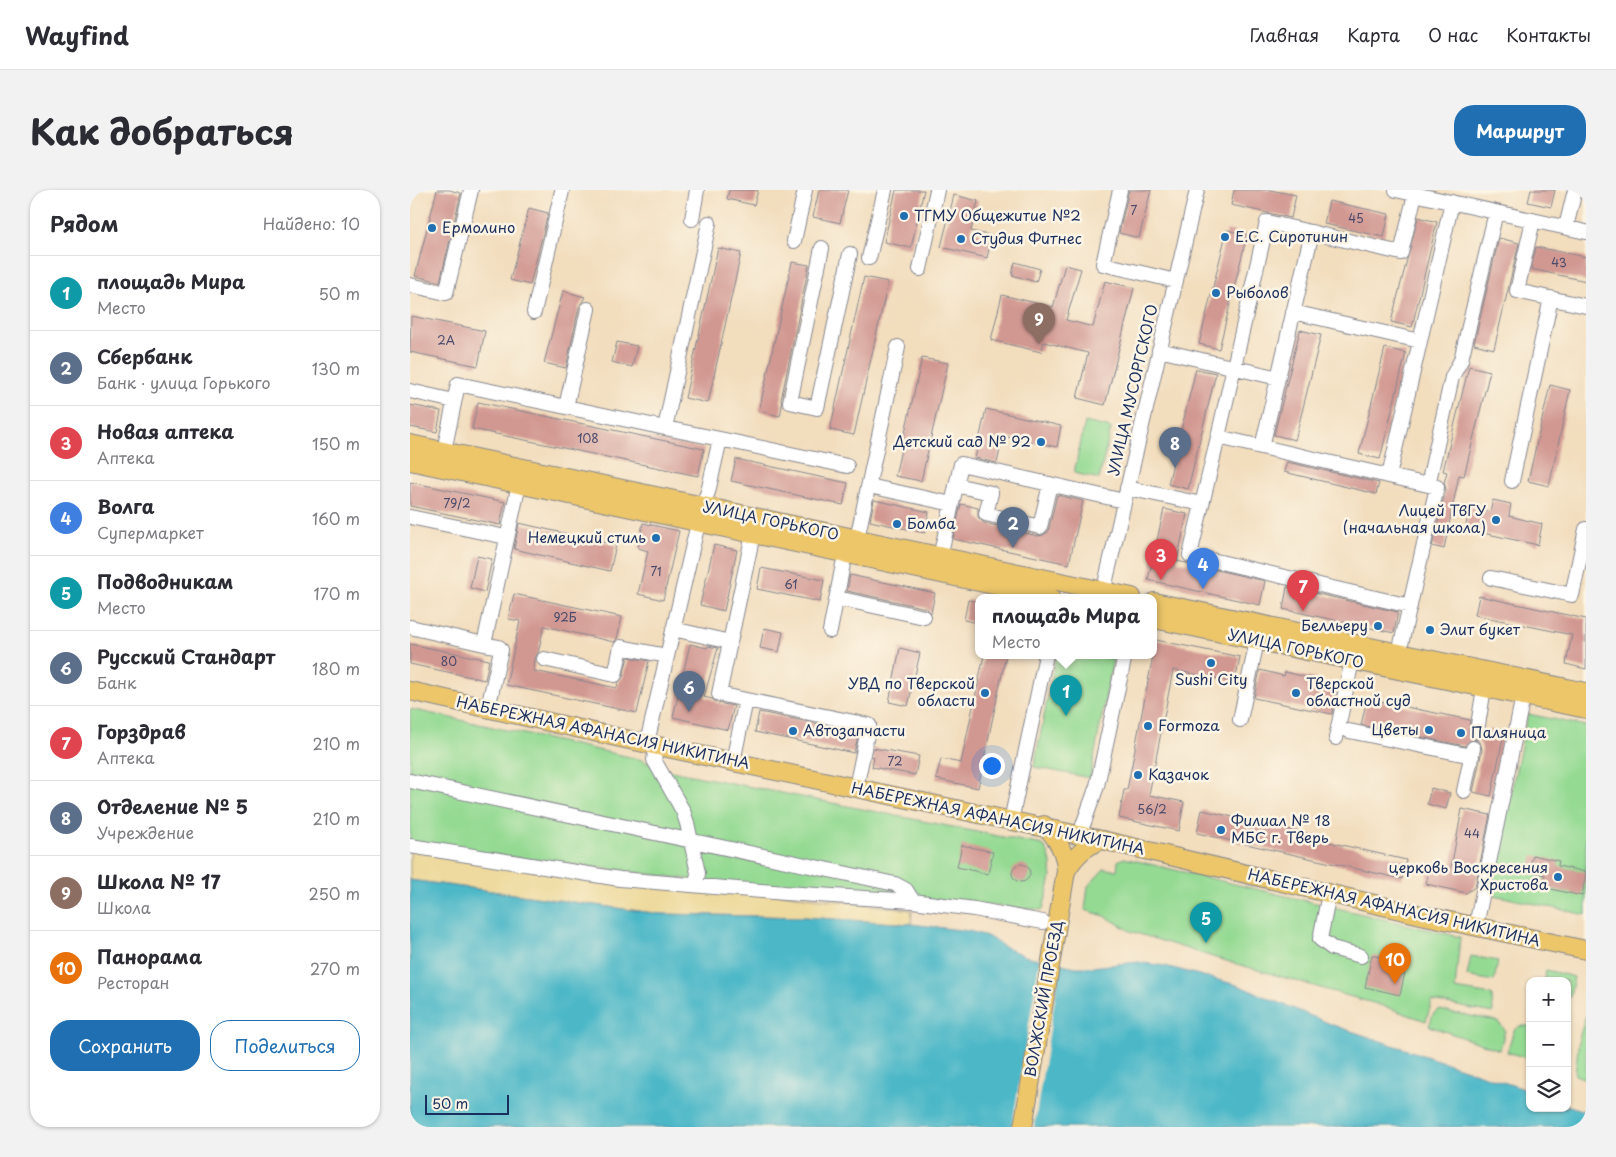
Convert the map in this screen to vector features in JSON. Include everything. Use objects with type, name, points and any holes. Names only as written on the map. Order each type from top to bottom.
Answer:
[{"type":"main road","name":"УЛИЦА ГОРЬКОГО","points":[[410,444],[700,514],[752,534],[1036,594]]},
{"type":"main road","name":"УЛИЦА ГОРЬКОГО","points":[[410,461],[519,484],[857,539],[1102,594]]},
{"type":"main road","name":"УЛИЦА ГОРЬКОГО","points":[[1157,603],[1586,692]]},
{"type":"main road","name":"УЛИЦА ГОРЬКОГО","points":[[1157,620],[1586,709]]},
{"type":"main road","name":"НАБЕРЕЖНАЯ АФАНАСИЯ НИКИТИНА","points":[[410,681],[652,740],[735,752],[858,778],[1477,922],[1586,950]]},
{"type":"main road","name":"НАБЕРЕЖНАЯ АФАНАСИЯ НИКИТИНА","points":[[410,691],[1017,815]]},
{"type":"main road","name":"ВОЛЖСКИЙ ПРОЕЗД","points":[[1017,815],[1036,818],[1048,829],[1061,847],[1065,858],[1066,871]]},
{"type":"main road","name":"НАБЕРЕЖНАЯ АФАНАСИЯ НИКИТИНА","points":[[1048,829],[1081,830],[1102,840],[1329,894],[1586,940]]},
{"type":"main road","name":"ВОЛЖСКИЙ ПРОЕЗД","points":[[1022,1127],[1066,871],[1081,830]]},
{"type":"main road","name":"ВОЛЖСКИЙ ПРОЕЗД","points":[[1066,871],[1081,852],[1090,845],[1102,840]]},
{"type":"street","points":[[410,285],[446,293],[471,190]]},
{"type":"street","points":[[692,219],[698,190]]},
{"type":"street","points":[[794,242],[804,190]]},
{"type":"street","points":[[869,258],[885,190]]},
{"type":"street","points":[[920,269],[937,190]]},
{"type":"street","points":[[1120,190],[1102,264],[1176,281]]},
{"type":"street","name":"УЛИЦА МУСОРГСКОГО","points":[[1102,594],[1197,190]]},
{"type":"street","points":[[1396,190],[1423,194],[1586,232]]},
{"type":"street","points":[[1566,227],[1575,190]]},
{"type":"street","points":[[534,312],[562,191]]},
{"type":"street","points":[[1410,606],[1190,555],[1267,222],[1401,253],[1423,194]]},
{"type":"street","points":[[1389,476],[1452,202]]},
{"type":"street","points":[[1428,485],[1452,377],[1461,360],[1496,212]]},
{"type":"street","points":[[1533,220],[1517,291],[1586,306]]},
{"type":"street","points":[[665,428],[709,223]]},
{"type":"street","points":[[1262,447],[1312,232]]},
{"type":"street","points":[[822,248],[790,402],[817,408],[850,254]]},
{"type":"street","points":[[1512,480],[1551,298]]},
{"type":"street","points":[[566,407],[588,309]]},
{"type":"street","points":[[1293,312],[1420,341]]},
{"type":"street","points":[[857,539],[898,347]]},
{"type":"street","points":[[1160,350],[1278,378]]},
{"type":"street","points":[[444,451],[458,384],[847,466]]},
{"type":"street","points":[[410,391],[454,401]]},
{"type":"street","points":[[1218,437],[1437,488],[1399,653]]},
{"type":"street","points":[[697,879],[692,842],[683,810],[654,760],[652,740],[673,629],[720,439]]},
{"type":"street","points":[[940,557],[961,464],[1050,484],[1202,504]]},
{"type":"street","points":[[484,644],[519,484]]},
{"type":"street","points":[[956,485],[991,493],[986,514],[1040,527],[1050,484]]},
{"type":"street","points":[[869,486],[952,504]]},
{"type":"street","points":[[410,517],[506,537]]},
{"type":"street","points":[[1491,578],[1572,595],[1581,574],[1586,529]]},
{"type":"street","points":[[752,534],[719,694],[869,725],[858,778]]},
{"type":"street","points":[[830,631],[845,554]]},
{"type":"street","points":[[837,598],[924,617]]},
{"type":"street","points":[[410,627],[499,647],[501,650],[490,699]]},
{"type":"street","points":[[673,629],[730,642]]},
{"type":"street","points":[[1240,720],[1257,641]]},
{"type":"street","points":[[544,659],[615,675],[621,647],[667,656]]},
{"type":"street","points":[[1017,815],[1018,786],[1045,659]]},
{"type":"street","points":[[1081,830],[1097,786],[1124,659]]},
{"type":"street","points":[[1336,738],[1352,660]]},
{"type":"street","points":[[1477,731],[1484,688]]},
{"type":"street","points":[[1477,922],[1523,696]]},
{"type":"street","points":[[735,752],[746,700]]},
{"type":"street","points":[[1349,731],[1472,752],[1464,791]]},
{"type":"street","points":[[410,781],[896,884],[906,890],[913,901]]},
{"type":"street","points":[[410,846],[620,879],[697,879],[913,901],[974,909],[1043,922]]},
{"type":"street","points":[[1329,894],[1320,939],[1332,948],[1361,956]]},
{"type":"green space","points":[[1085,422],[1111,428],[1099,479],[1074,473]]},
{"type":"green space","points":[[1055,659],[1113,659],[1090,778],[1034,767]]},
{"type":"green space","points":[[410,709],[639,759],[666,770],[1043,845],[1048,853],[1051,876],[1043,910],[711,882],[410,844]]},
{"type":"green space","points":[[1528,714],[1586,726],[1586,915],[1489,894]]},
{"type":"green space","points":[[1124,858],[1460,937],[1455,989],[1492,995],[1493,1013],[1432,1001],[1426,1021],[1380,1005],[1130,931],[1105,916],[1085,910],[1088,886],[1104,869],[1117,870],[1118,861]]},
{"type":"green space","points":[[1471,956],[1498,961],[1494,981],[1467,976]]},
{"type":"green space","points":[[1546,970],[1574,977],[1571,992],[1571,977],[1545,977]]},
{"type":"green space","points":[[1439,1010],[1497,1021],[1505,1030],[1500,1050],[1429,1026],[1433,1014]]},
{"type":"green space","points":[[1586,1015],[1586,1079],[1575,1075],[1579,1038]]},
{"type":"green space","points":[[1520,1026],[1526,1026],[1526,1058],[1507,1052],[1514,1030]]},
{"type":"sand","points":[[410,848],[912,910],[911,924],[803,917],[661,914],[410,880]]},
{"type":"water","points":[[410,880],[661,914],[804,917],[911,924],[969,931],[987,936],[1025,956],[1076,967],[1138,962],[1165,966],[1237,985],[1333,1025],[1526,1090],[1526,1112],[1571,1112],[1571,1106],[1586,1112],[1586,1127],[410,1127]]},
{"type":"pier","points":[[1040,957],[1061,961],[1034,1127],[1012,1127]]},
{"type":"building","points":[[437,190],[461,193],[440,282],[415,276]]},
{"type":"building","points":[[729,190],[758,190],[754,205],[727,199]]},
{"type":"building","points":[[819,190],[848,190],[840,223],[813,217]]},
{"type":"building","name":"ТГМУ Общежитие №2","points":[[896,190],[924,190],[911,248],[884,242]]},
{"type":"building","points":[[1129,190],[1151,190],[1139,238],[1119,233]]},
{"type":"building","points":[[1234,190],[1270,190],[1296,195],[1291,218],[1231,205]]},
{"type":"building","points":[[1531,190],[1555,190],[1551,207],[1528,202]]},
{"type":"building","points":[[954,195],[978,201],[971,231],[992,236],[987,258],[941,247]]},
{"type":"building","points":[[1329,201],[1389,214],[1384,237],[1324,224]]},
{"type":"building","points":[[529,208],[548,213],[530,285],[510,280]]},
{"type":"building","points":[[1418,217],[1437,222],[1412,327],[1391,322]]},
{"type":"building","points":[[1227,230],[1247,235],[1219,349],[1199,344]]},
{"type":"building","points":[[1499,238],[1519,243],[1494,349],[1474,344]]},
{"type":"building","points":[[1536,247],[1586,257],[1586,281],[1531,269]]},
{"type":"building","points":[[718,248],[741,253],[708,403],[685,398]]},
{"type":"building","points":[[792,262],[809,265],[781,400],[780,416],[759,411]]},
{"type":"building","points":[[1015,262],[1040,269],[1036,282],[1012,275]]},
{"type":"building","points":[[1065,265],[1081,269],[1066,320],[1093,327],[1105,281],[1134,288],[1105,405],[1077,398],[1088,353],[1044,342],[1041,352],[991,340],[1002,295],[1053,307]]},
{"type":"building","points":[[864,277],[888,282],[854,435],[830,430]]},
{"type":"building","points":[[563,291],[585,297],[579,307],[566,368],[544,363]]},
{"type":"building","points":[[411,316],[485,331],[478,366],[410,352]]},
{"type":"building","points":[[1300,330],[1321,335],[1295,440],[1274,435]]},
{"type":"building","points":[[617,342],[637,346],[632,367],[612,362]]},
{"type":"building","points":[[1385,348],[1406,353],[1380,459],[1359,454]]},
{"type":"building","points":[[922,358],[948,363],[921,481],[895,476]]},
{"type":"building","points":[[1469,366],[1490,371],[1464,476],[1459,475],[1444,549],[1432,546],[1446,489],[1444,483],[1447,472],[1443,471]]},
{"type":"building","points":[[1196,369],[1216,373],[1188,489],[1168,484]]},
{"type":"building","points":[[1550,385],[1570,390],[1549,486],[1528,481]]},
{"type":"building","points":[[478,402],[704,449],[698,476],[472,429]]},
{"type":"building","points":[[410,405],[441,411],[437,432],[410,427]]},
{"type":"building","points":[[986,409],[1061,426],[1057,447],[1003,436],[997,463],[975,458]]},
{"type":"building","points":[[736,459],[848,483],[843,505],[731,481]]},
{"type":"building","points":[[1287,462],[1379,483],[1376,494],[1284,472]]},
{"type":"building","points":[[410,482],[505,502],[500,525],[410,506]]},
{"type":"building","points":[[1057,495],[1083,501],[1069,564],[953,539],[961,504],[978,508],[978,517],[984,523],[1038,536],[1043,535],[1048,532]]},
{"type":"building","points":[[874,500],[929,512],[925,533],[870,521]]},
{"type":"building","name":"Лицей ТвГУ (начальная школа)","points":[[1493,500],[1511,504],[1509,516],[1542,524],[1538,545],[1465,529],[1470,507],[1490,512]]},
{"type":"building","points":[[1164,509],[1187,514],[1177,561],[1265,581],[1260,605],[1148,580]]},
{"type":"building","points":[[519,523],[616,545],[610,571],[514,549]]},
{"type":"building","points":[[643,523],[679,531],[663,600],[638,594],[648,551],[638,548]]},
{"type":"building","points":[[714,545],[737,550],[724,611],[700,605]]},
{"type":"building","points":[[477,556],[492,559],[485,592],[470,588]]},
{"type":"building","points":[[761,568],[824,580],[820,602],[757,589]]},
{"type":"building","points":[[850,575],[935,593],[931,613],[926,608],[847,591]]},
{"type":"building","points":[[1287,587],[1398,612],[1394,633],[1283,609]]},
{"type":"building","points":[[514,594],[622,617],[617,639],[614,642],[544,626],[538,653],[535,658],[534,671],[617,688],[618,683],[623,677],[628,657],[649,661],[637,713],[506,685],[520,621],[508,619]]},
{"type":"building","points":[[1479,596],[1586,619],[1586,669],[1566,664],[1572,635],[1475,615]]},
{"type":"building","points":[[968,600],[975,601],[975,622],[964,620]]},
{"type":"building","points":[[764,628],[783,632],[779,652],[760,648]]},
{"type":"building","points":[[1157,640],[1240,657],[1235,682],[1173,670],[1149,795],[1184,802],[1179,831],[1119,818],[1124,790],[1127,790],[1152,659],[1157,659]]},
{"type":"building","points":[[410,644],[489,660],[485,680],[410,664]]},
{"type":"building","points":[[690,644],[707,648],[708,646],[718,648],[704,697],[712,699],[717,703],[734,706],[728,730],[673,717]]},
{"type":"building","points":[[900,648],[920,653],[908,706],[889,702]]},
{"type":"building","points":[[983,659],[1005,659],[978,788],[936,779],[941,759],[961,763]]},
{"type":"building","points":[[1260,670],[1284,676],[1285,672],[1319,680],[1318,683],[1337,687],[1332,714],[1254,698]]},
{"type":"building","points":[[1367,699],[1470,720],[1469,734],[1475,740],[1483,737],[1486,729],[1504,733],[1491,796],[1473,792],[1482,750],[1478,741],[1471,740],[1465,746],[1361,725]]},
{"type":"building","points":[[759,712],[859,732],[854,753],[755,732]]},
{"type":"building","points":[[873,748],[919,756],[915,775],[872,767],[874,757],[871,756]]},
{"type":"building","points":[[1431,788],[1450,793],[1446,809],[1427,804]]},
{"type":"building","points":[[1462,809],[1490,815],[1475,887],[1466,893],[1426,884],[1430,863],[1451,868]]},
{"type":"building","points":[[1202,810],[1317,836],[1316,839],[1406,860],[1402,879],[1197,833]]},
{"type":"building","points":[[962,845],[993,852],[988,874],[957,867]]},
{"type":"building","points":[[1533,855],[1559,861],[1558,866],[1586,872],[1582,896],[1542,887],[1545,875],[1529,871]]},
{"type":"building","points":[[1017,864],[1025,864],[1030,869],[1028,880],[1017,882],[1012,877],[1012,869]]},
{"type":"building","points":[[1384,954],[1396,957],[1396,960],[1407,963],[1400,995],[1365,987],[1372,955],[1383,958]]},
{"type":"place","name":"ТГМУ Общежитие №2","points":[[904,216]]},
{"type":"place","name":"Ермолино","points":[[432,228]]},
{"type":"place","name":"Е.С. Сиротинин","points":[[1225,237]]},
{"type":"place","name":"Студия Фитнес","points":[[961,239]]},
{"type":"place","name":"Рыболов","points":[[1216,293]]},
{"type":"place","name":"Школа № 17","points":[[1039,344]]},
{"type":"place","name":"Детский сад № 92","points":[[1041,442]]},
{"type":"place","name":"Отделение № 5","points":[[1175,468]]},
{"type":"place","name":"Лицей ТвГУ (начальная школа)","points":[[1496,520]]},
{"type":"place","name":"Бомба","points":[[897,524]]},
{"type":"place","name":"Немецкий стиль","points":[[656,538]]},
{"type":"place","name":"Сбербанк","points":[[1013,548]]},
{"type":"place","name":"Новая аптека","points":[[1161,580]]},
{"type":"place","name":"Волга","points":[[1203,589]]},
{"type":"place","name":"Горздрав","points":[[1303,611]]},
{"type":"place","name":"Белльеру","points":[[1378,626]]},
{"type":"place","name":"Элит букет","points":[[1430,630]]},
{"type":"place","name":"Sushi City","points":[[1211,663]]},
{"type":"place","name":"УВД по Тверской области","points":[[985,693]]},
{"type":"place","name":"Тверской областной суд","points":[[1296,693]]},
{"type":"place","name":"Русский Стандарт","points":[[689,712]]},
{"type":"place","name":"площадь Мира","points":[[1066,716]]},
{"type":"place","name":"Formoza","points":[[1148,726]]},
{"type":"place","name":"Цветы","points":[[1429,730]]},
{"type":"place","name":"Автозапчасти","points":[[793,731]]},
{"type":"place","name":"Паляница","points":[[1461,733]]},
{"type":"place","name":"Казачок","points":[[1138,775]]},
{"type":"place","name":"Филиал № 18 МБС г. Тверь","points":[[1221,830]]},
{"type":"place","name":"церковь Воскресения Христова","points":[[1558,877]]},
{"type":"place","name":"Подводникам","points":[[1206,943]]},
{"type":"place","name":"Панорама","points":[[1395,984]]}]
